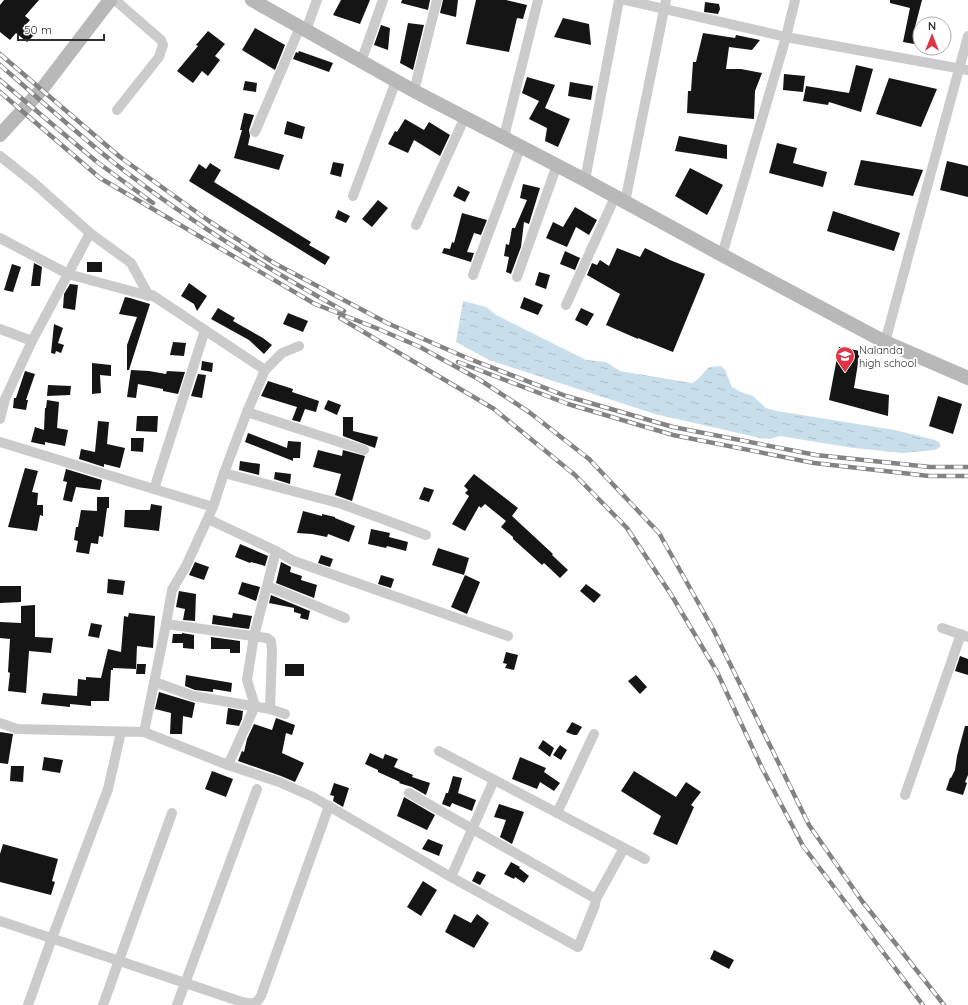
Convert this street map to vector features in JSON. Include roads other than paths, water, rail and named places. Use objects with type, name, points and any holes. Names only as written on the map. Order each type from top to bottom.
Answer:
[{"type":"street","points":[[0,135],[42,89],[110,0]]},
{"type":"street","points":[[115,0],[160,40],[163,45],[159,57],[117,110]]},
{"type":"street","points":[[252,0],[414,91],[557,165],[722,256],[885,342],[968,378]]},
{"type":"street","points":[[255,132],[317,0]]},
{"type":"street","points":[[361,62],[383,0]]},
{"type":"street","points":[[414,91],[437,0]]},
{"type":"street","points":[[504,137],[538,0]]},
{"type":"street","points":[[585,180],[619,0]]},
{"type":"street","points":[[625,0],[665,5],[786,37],[963,69]]},
{"type":"street","points":[[722,256],[786,37],[795,0]]},
{"type":"street","points":[[566,305],[620,200],[665,5]]},
{"type":"street","points":[[885,342],[963,69],[968,36]]},
{"type":"street","points":[[353,196],[396,81]]},
{"type":"street","points":[[416,225],[465,117]]},
{"type":"street","points":[[473,275],[521,146]]},
{"type":"street","points":[[0,156],[34,183],[90,233],[131,264],[149,296]]},
{"type":"street","points":[[517,277],[557,165]]},
{"type":"street","points":[[0,419],[3,399],[32,341],[90,233]]},
{"type":"street","points":[[0,238],[68,274],[149,296],[152,295],[265,370]]},
{"type":"street","points":[[0,329],[32,341]]},
{"type":"street","points":[[154,489],[205,330]]},
{"type":"street","points":[[144,732],[172,590],[186,566],[214,507],[224,473],[265,370],[282,353],[299,346]]},
{"type":"street","points":[[247,412],[364,450]]},
{"type":"street","points":[[0,442],[214,507]]},
{"type":"street","points":[[224,473],[342,504],[426,535]]},
{"type":"street","points":[[208,519],[294,561],[508,636]]},
{"type":"street","points":[[228,764],[255,706],[247,680],[254,636],[276,551]]},
{"type":"street","points":[[267,586],[345,618]]},
{"type":"street","points":[[166,624],[267,638],[271,641],[270,709]]},
{"type":"street","points":[[905,795],[964,636],[942,628]]},
{"type":"street","points":[[155,682],[193,696],[255,706],[285,714]]},
{"type":"street","points":[[0,723],[17,729],[144,732],[279,782],[313,797],[451,877],[578,947],[596,899],[624,848]]},
{"type":"street","points":[[28,1005],[108,789],[121,732]]},
{"type":"street","points":[[557,813],[594,734]]},
{"type":"street","points":[[439,751],[645,859]]},
{"type":"street","points":[[451,877],[494,780]]},
{"type":"street","points":[[177,1005],[257,789]]},
{"type":"street","points":[[409,793],[596,899]]},
{"type":"street","points":[[0,921],[251,1004],[258,1001],[329,806]]},
{"type":"street","points":[[103,1005],[172,812]]},
{"type":"water","points":[[463,301],[486,307],[496,315],[586,360],[606,362],[620,371],[692,383],[697,380],[709,367],[721,366],[725,370],[732,387],[753,396],[766,408],[895,430],[935,440],[940,443],[940,447],[935,450],[903,453],[853,448],[780,436],[770,439],[760,438],[655,414],[489,360],[456,342]]},
{"type":"railway","points":[[0,54],[120,157],[209,221],[274,263],[387,323],[467,358],[566,396],[673,427],[816,455],[930,467],[968,467]]},
{"type":"railway","points":[[0,65],[98,150],[140,183],[197,223],[255,260],[344,311]]},
{"type":"railway","points":[[0,80],[97,162],[153,203]]},
{"type":"railway","points":[[0,92],[100,178],[315,304],[420,347],[480,380],[529,412],[589,459],[659,533],[713,629],[809,825],[862,901],[944,1005]]},
{"type":"railway","points":[[340,318],[494,409],[575,475],[627,528],[672,596],[717,672],[762,768],[803,846],[923,1005]]},
{"type":"railway","points":[[458,362],[568,404],[673,435],[814,463],[929,476],[968,476]]},
{"type":"place","name":"Nalanda high school","points":[[845,373]]}]
